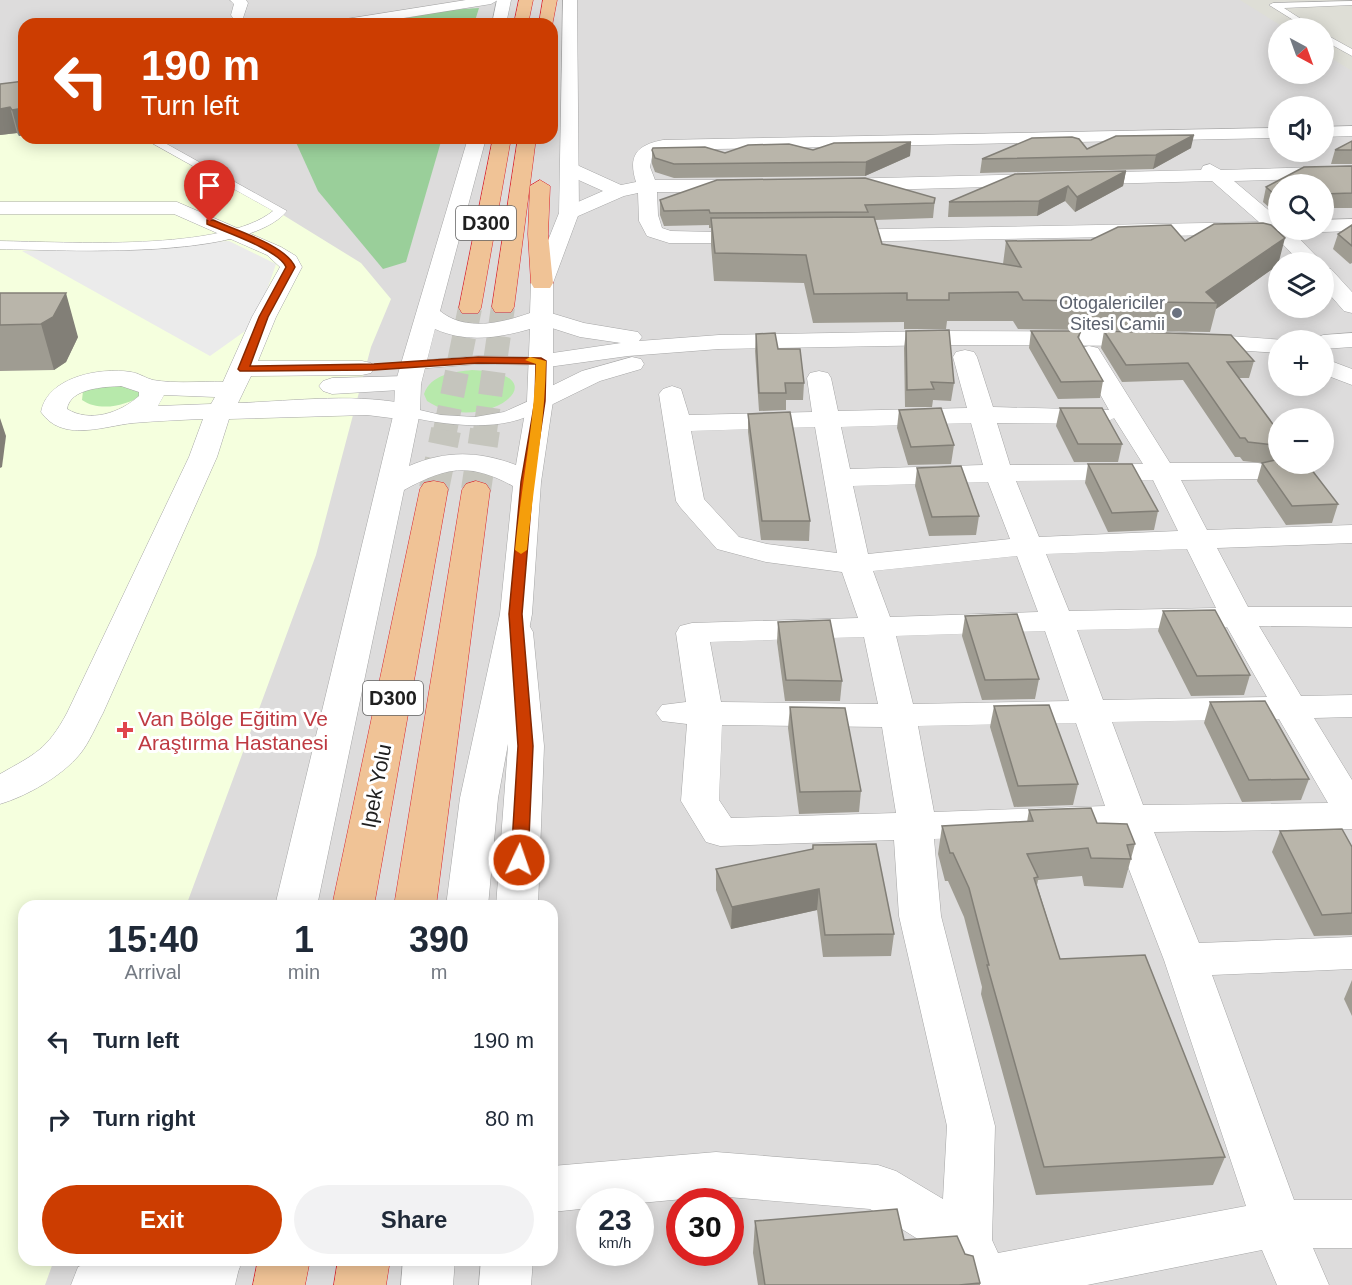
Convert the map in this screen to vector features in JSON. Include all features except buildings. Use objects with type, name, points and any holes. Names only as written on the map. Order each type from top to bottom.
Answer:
[{"type":"highway","points":[[522,18],[526,0]]},
{"type":"highway","points":[[548,18],[550,0]]},
{"type":"highway","name":"D300","points":[[470,308],[501,144]]},
{"type":"highway","name":"D300","points":[[503,307],[526,144]]},
{"type":"highway","points":[[542,144],[538,234],[542,283]]},
{"type":"highway","name":"Ipek Yolu","points":[[353,900],[434,489]]},
{"type":"highway","name":"D300","points":[[416,900],[476,490]]},
{"type":"highway","points":[[279,1285],[283,1266]]},
{"type":"highway","points":[[360,1285],[363,1266]]},
{"type":"street","points":[[237,0],[241,3],[238,15]]},
{"type":"street","points":[[378,18],[491,0]]},
{"type":"street","points":[[501,18],[504,0]]},
{"type":"street","points":[[468,900],[479,798],[516,614],[527,482],[540,401],[542,283],[569,213],[570,0]]},
{"type":"street","points":[[1334,132],[1352,131]]},
{"type":"street","points":[[775,236],[669,237],[654,232],[646,219],[646,186],[641,164],[645,153],[655,146],[1268,134]]},
{"type":"street","points":[[810,236],[974,235],[1278,228],[1169,136]]},
{"type":"street","points":[[906,140],[940,182],[951,200]]},
{"type":"street","points":[[297,900],[391,485],[427,312],[475,144]]},
{"type":"street","points":[[570,169],[620,191]]},
{"type":"street","points":[[826,185],[1352,172]]},
{"type":"street","points":[[569,213],[620,191],[646,186],[758,186]]},
{"type":"street","points":[[0,208],[177,208],[274,250],[288,261],[291,267],[264,317],[233,390],[216,419],[203,457],[85,713],[67,746],[49,762],[0,791]]},
{"type":"street","points":[[963,218],[974,235]]},
{"type":"street","points":[[1334,226],[1352,225]]},
{"type":"street","points":[[1290,240],[1302,252]]},
{"type":"street","points":[[1337,284],[1352,306]]},
{"type":"street","points":[[427,312],[445,326],[481,331],[522,324],[541,317],[580,330],[608,334],[719,342]]},
{"type":"street","points":[[541,361],[628,349],[719,342],[941,338],[1172,339],[1268,344]]},
{"type":"street","points":[[1334,341],[1352,340]]},
{"type":"street","points":[[540,401],[570,385],[617,368],[699,351],[770,341]]},
{"type":"street","points":[[1089,353],[1163,473],[1236,615],[1352,814],[720,832],[700,801],[690,713],[692,633],[1236,615],[1352,616]]},
{"type":"street","points":[[965,357],[999,472],[1026,546],[1057,620],[1129,819],[1185,960],[1277,1224],[1303,1285]]},
{"type":"street","points":[[1334,370],[1352,378]]},
{"type":"street","points":[[819,378],[855,564],[878,628],[917,825],[914,840],[920,916],[971,1126],[979,1269]]},
{"type":"street","points":[[410,387],[233,390],[149,387],[130,379],[99,380],[68,390],[53,405],[54,412],[61,418],[73,422],[105,421],[233,390],[367,407],[410,387]]},
{"type":"street","points":[[124,416],[140,409],[151,399],[153,392],[149,387]]},
{"type":"street","points":[[1126,416],[981,415],[827,418],[675,409],[690,501],[728,543],[766,553],[855,564],[1026,546],[1352,534]]},
{"type":"street","points":[[391,485],[436,464],[459,460],[484,462],[504,468],[527,482]]},
{"type":"street","points":[[838,478],[999,472],[1258,471]]},
{"type":"street","points":[[516,614],[526,746],[517,900]]},
{"type":"street","points":[[690,713],[897,715],[1352,706]]},
{"type":"street","points":[[1185,960],[1352,953]]},
{"type":"street","points":[[558,1188],[716,1174],[878,1187],[979,1269],[1277,1224],[1352,1224]]},
{"type":"street","points":[[427,1285],[429,1266]]},
{"type":"street","points":[[505,1285],[507,1266]]},
{"type":"street","points":[[97,1285],[137,1271],[213,1271]]},
{"type":"lane","points":[[1265,0],[1294,18]]},
{"type":"lane","points":[[1274,6],[1352,3]]},
{"type":"lane","points":[[1334,42],[1352,53]]},
{"type":"lane","points":[[0,245],[188,244],[237,234],[276,219],[281,211],[159,144]]},
{"type":"lane","points":[[540,401],[527,410],[493,420],[438,420],[410,387],[478,360],[541,361]]},
{"type":"shaded area","points":[[0,0],[1352,0],[1352,1285],[0,1285]]},
{"type":"shaded area","points":[[1240,0],[1352,0],[1352,71],[1334,60],[1334,18],[1269,18]]},
{"type":"shaded area","name":"Van Bölge Eğitim Ve Araştırma Hastanesi","points":[[18,103],[18,144],[168,144],[361,263],[391,299],[371,347],[316,555],[188,900],[18,900],[18,1266],[52,1266],[45,1285],[0,1285],[0,107]]},
{"type":"shaded area","points":[[229,241],[276,264],[255,324],[210,356],[22,251]]},
{"type":"green space","points":[[479,8],[476,18],[406,18],[449,10]]},
{"type":"green space","points":[[297,144],[440,144],[406,262],[383,269],[318,191]]},
{"type":"green space","points":[[472,370],[500,374],[513,382],[514,391],[506,401],[490,409],[471,412],[449,410],[427,401],[424,394],[432,382],[444,375]]},
{"type":"green space","points":[[128,378],[142,395],[136,399],[120,405],[104,407],[82,400],[83,391]]},
{"type":"tunnel","points":[[485,431],[503,307]]},
{"type":"tunnel","points":[[445,431],[470,308]]},
{"type":"tunnel","points":[[434,489],[446,430]]},
{"type":"tunnel","points":[[476,490],[485,430]]},
{"type":"slow traffic","points":[[521,550],[527,482],[540,401],[541,361],[530,360]]},
{"type":"place","name":"Otogalericiler Sitesi Camii","points":[[1177,313]]},
{"type":"place","name":"Van Bölge Eğitim Ve Araştırma Hastanesi","points":[[125,730]]},
{"type":"route","points":[[210,222],[274,250],[288,261],[291,267],[264,317],[243,369],[374,367],[478,360],[541,361],[540,401],[527,482],[516,614],[526,746],[519,860]]}]
